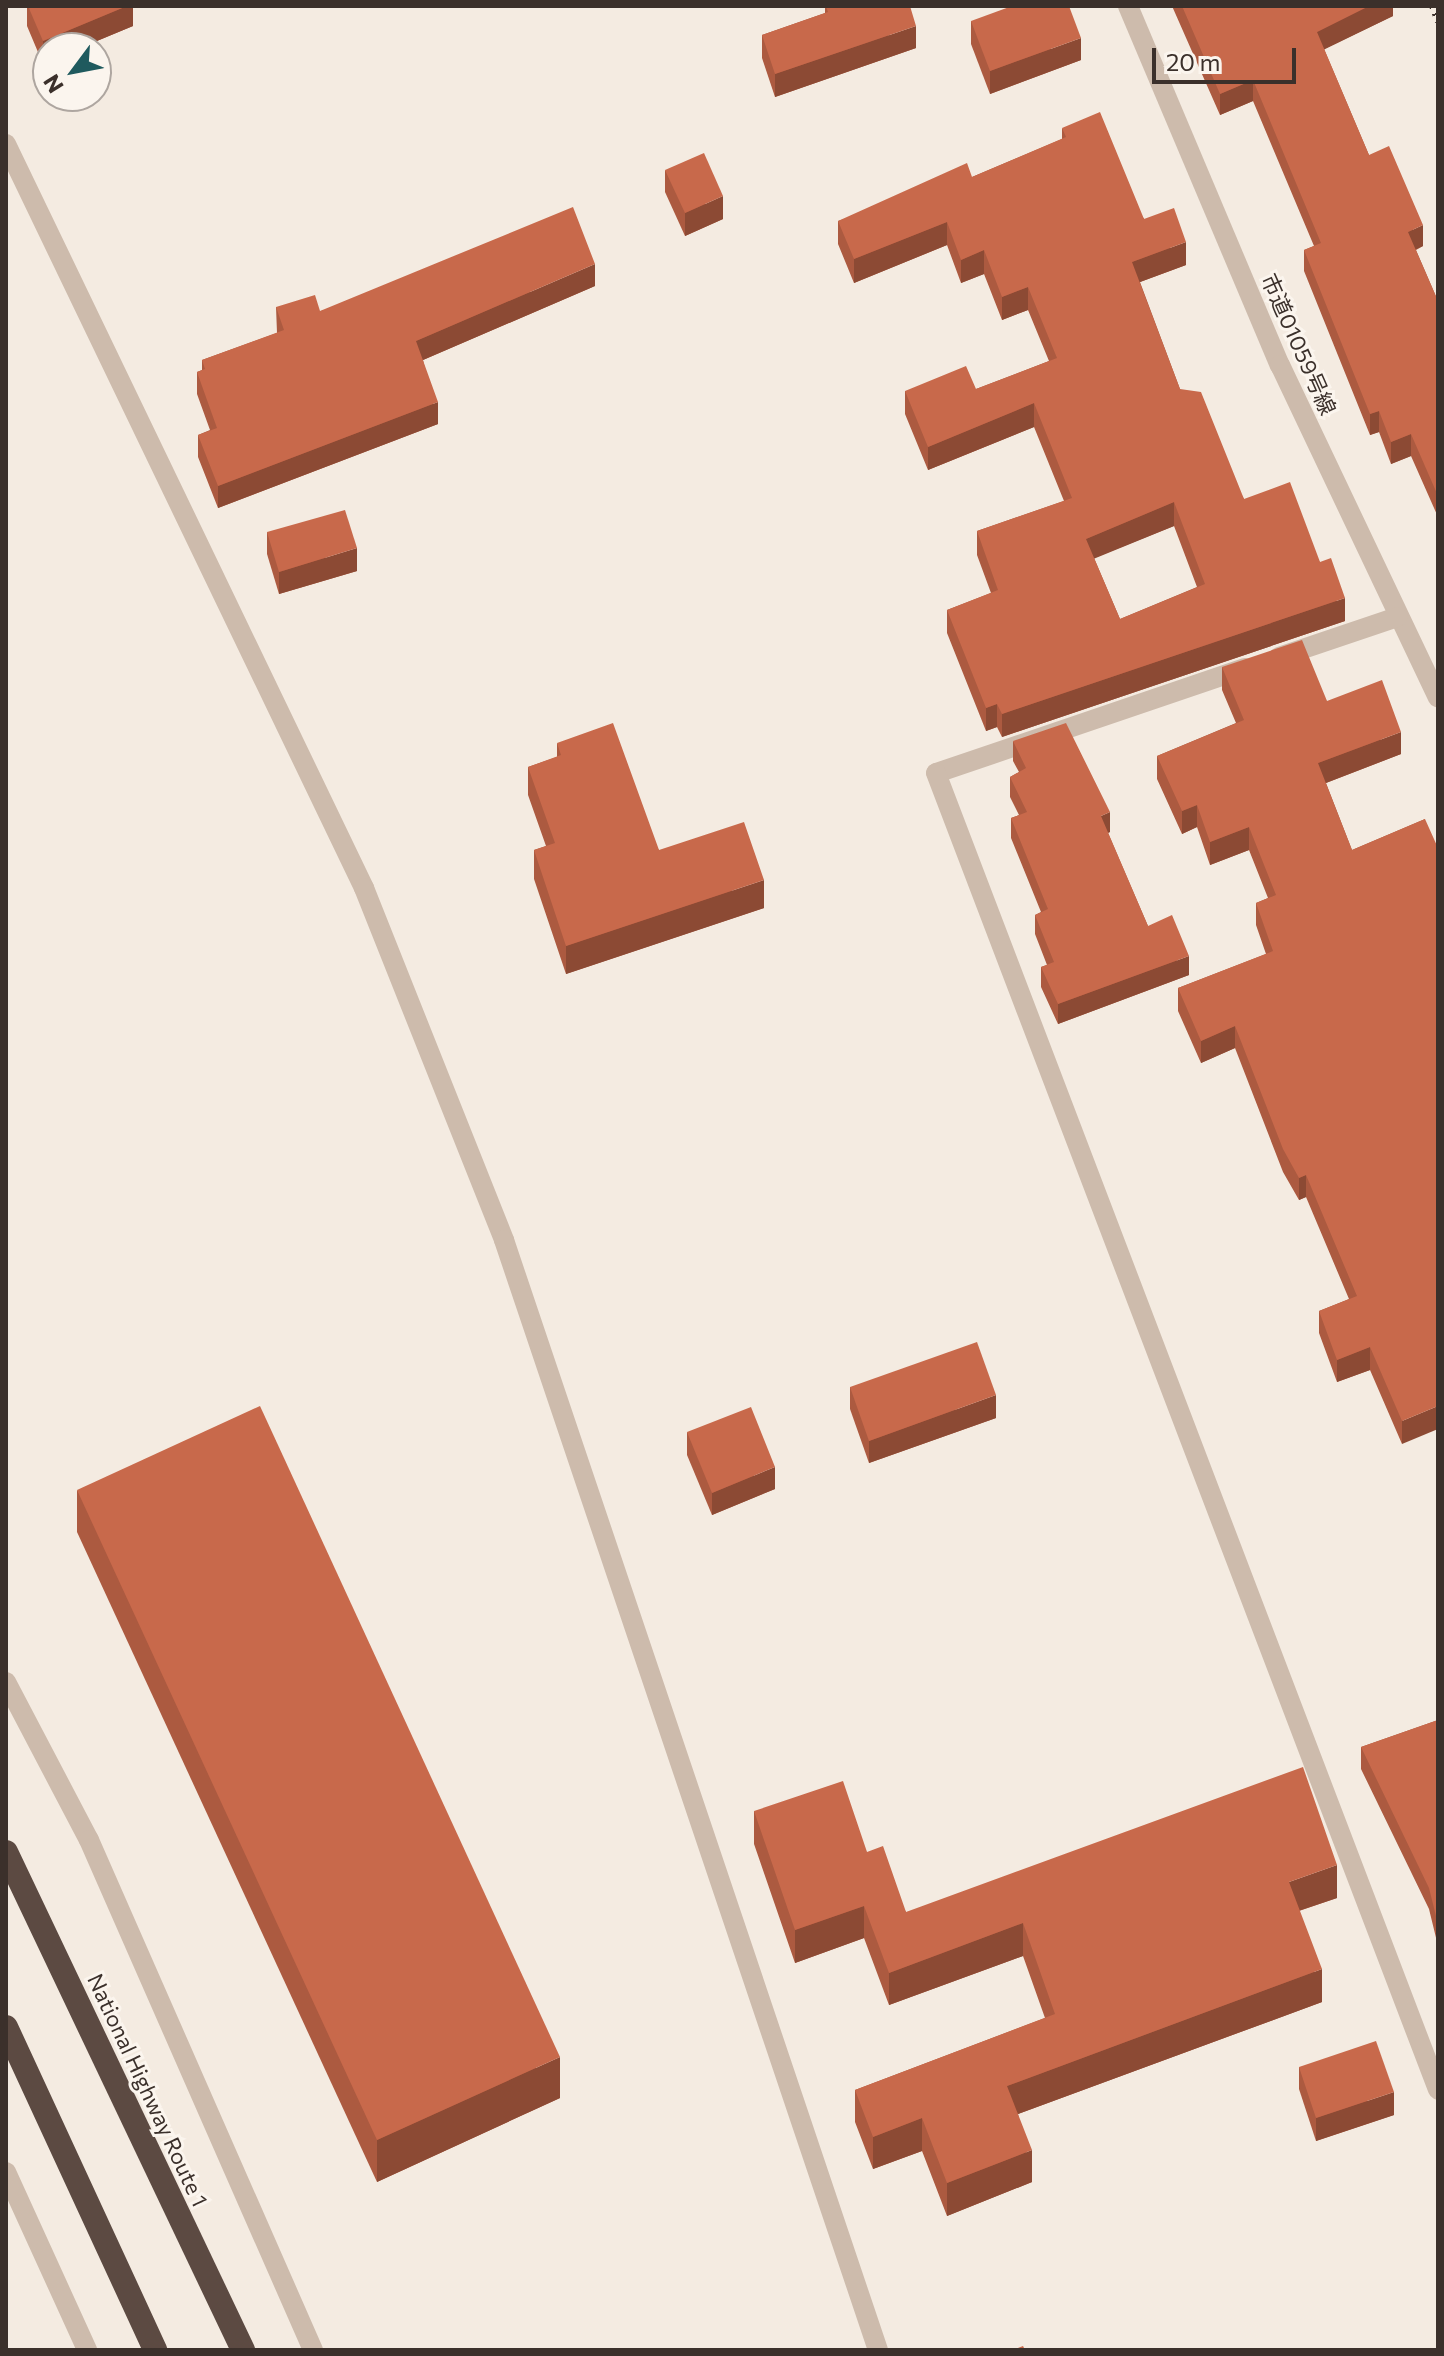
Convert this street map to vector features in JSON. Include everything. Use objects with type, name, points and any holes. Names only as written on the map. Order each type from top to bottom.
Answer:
[{"type":"highway","name":"National Highway Route 1","points":[[6,1852],[243,2350]]},
{"type":"highway","points":[[6,2027],[155,2350]]},
{"type":"street","name":"市道01059号線","points":[[1128,6],[1397,617],[1438,697]]},
{"type":"street","points":[[6,144],[364,888],[504,1240],[878,2350]]},
{"type":"street","points":[[1397,617],[936,773],[1438,2090]]},
{"type":"street","points":[[6,1682],[89,1840],[313,2350]]},
{"type":"street","points":[[6,2172],[87,2350]]},
{"type":"building","points":[[28,6],[127,6],[65,32],[39,32]]},
{"type":"building","points":[[826,6],[910,6],[916,26],[775,74],[762,35],[828,12]]},
{"type":"building","points":[[1012,6],[1069,6],[1081,38],[990,71],[971,21]]},
{"type":"building","points":[[1182,6],[1369,6],[1317,32],[1369,155],[1389,146],[1423,225],[1408,232],[1438,301],[1438,496],[1411,434],[1391,442],[1379,411],[1370,414],[1304,250],[1321,243],[1253,80],[1220,94]]},
{"type":"building","points":[[1100,112],[1144,219],[1174,208],[1186,242],[1132,262],[1180,389],[1201,392],[1244,499],[1290,482],[1320,562],[1331,558],[1345,598],[1002,714],[997,704],[986,708],[947,610],[998,590],[977,531],[1072,498],[1034,403],[928,447],[905,391],[966,366],[976,389],[1057,358],[1028,287],[1002,297],[984,250],[961,260],[947,222],[854,259],[838,221],[967,163],[972,177],[1066,137],[1062,128]],"holes":[[[1174,502],[1205,584],[1120,619],[1086,539]]]},
{"type":"building","points":[[704,153],[723,196],[685,213],[665,170]]},
{"type":"building","points":[[573,207],[595,264],[416,341],[438,402],[218,486],[198,435],[217,428],[197,372],[205,369],[202,360],[284,330],[276,307],[315,295],[320,311]]},
{"type":"building","points":[[345,510],[357,548],[279,572],[267,532]]},
{"type":"building","points":[[1302,640],[1327,701],[1382,680],[1401,732],[1318,763],[1352,850],[1425,819],[1438,848],[1438,1406],[1402,1421],[1370,1347],[1337,1360],[1319,1311],[1357,1296],[1306,1175],[1299,1178],[1283,1149],[1235,1026],[1201,1041],[1178,988],[1273,951],[1256,903],[1276,895],[1249,827],[1210,842],[1197,805],[1182,811],[1157,756],[1244,720],[1222,667]]},
{"type":"building","points":[[613,723],[659,850],[744,822],[764,880],[566,946],[534,850],[555,843],[528,767],[561,755],[557,743]]},
{"type":"building","points":[[1066,723],[1110,812],[1101,816],[1148,926],[1172,915],[1189,956],[1058,1004],[1041,967],[1054,962],[1035,915],[1048,909],[1011,818],[1027,812],[1010,777],[1026,768],[1013,741]]},
{"type":"building","points":[[977,1342],[996,1395],[869,1441],[850,1387]]},
{"type":"building","points":[[260,1406],[560,2057],[377,2140],[77,1490]]},
{"type":"building","points":[[751,1407],[775,1467],[712,1493],[687,1432]]},
{"type":"building","points":[[1438,1720],[1438,1924],[1429,1888],[1361,1747]]},
{"type":"building","points":[[1303,1767],[1337,1865],[1289,1882],[1322,1969],[1007,2086],[1032,2150],[947,2183],[922,2118],[873,2137],[855,2090],[1055,2014],[1023,1923],[889,1973],[864,1906],[795,1930],[754,1811],[843,1781],[867,1852],[883,1846],[906,1912]]},
{"type":"building","points":[[1376,2041],[1394,2092],[1316,2118],[1299,2067]]},
{"type":"railway","points":[[1432,6],[1438,22]]}]
